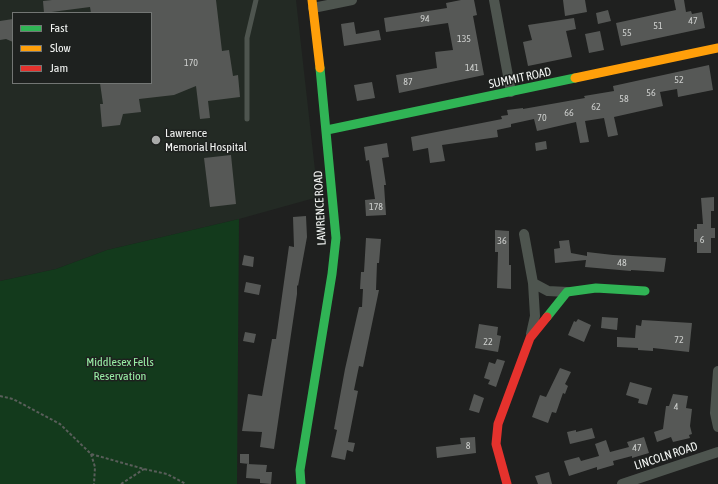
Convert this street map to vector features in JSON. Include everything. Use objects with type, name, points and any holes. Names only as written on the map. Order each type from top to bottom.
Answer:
[{"type":"street","points":[[312,4],[352,0]]},
{"type":"street","points":[[494,0],[511,92]]},
{"type":"street","name":"LAWRENCE ROAD","points":[[301,484],[302,463],[332,274],[336,238],[327,130],[312,4]]},
{"type":"street","name":"SUMMIT ROAD","points":[[327,130],[718,48]]},
{"type":"street","points":[[507,484],[496,444],[498,424],[535,323],[533,283],[524,234]]},
{"type":"street","points":[[533,283],[548,291],[567,292],[616,287],[645,291]]},
{"type":"street","points":[[530,338],[563,299],[567,292]]},
{"type":"street","points":[[718,371],[715,413],[718,427]]},
{"type":"street","name":"LINCOLN ROAD","points":[[622,484],[718,452]]},
{"type":"lane","points":[[247,119],[246,38],[256,0]]},
{"type":"path","points":[[0,396],[12,399],[60,424],[92,454],[167,474],[186,484]]},
{"type":"path","points":[[92,454],[95,467],[94,484]]},
{"type":"path","points":[[121,484],[144,469]]},
{"type":"shaded area","name":"Lawrence Memorial Hospital","points":[[0,0],[296,0],[318,197],[239,219],[107,250],[56,269],[0,281]]},
{"type":"green space","name":"Middlesex Fells Reservation","points":[[239,219],[237,484],[0,484],[0,281],[56,269],[107,250]]},
{"type":"building","points":[[216,0],[222,51],[229,50],[233,76],[238,75],[240,97],[208,101],[210,118],[200,119],[196,86],[174,95],[139,99],[141,112],[123,114],[120,125],[102,127],[100,104],[103,104],[100,84],[152,84],[152,12],[91,12],[90,7],[44,12],[43,1]]},
{"type":"building","points":[[461,0],[474,0],[477,15],[473,16],[484,75],[399,93],[396,75],[437,68],[435,52],[453,50],[448,23],[386,32],[384,18],[447,8],[446,3]]},
{"type":"building","points":[[563,0],[585,0],[587,12],[565,16]]},
{"type":"building","points":[[674,0],[684,0],[686,12],[691,11],[692,14],[702,12],[705,28],[621,46],[616,23],[676,10]]},
{"type":"building","points":[[608,10],[611,21],[598,24],[596,13]]},
{"type":"building","points":[[574,18],[576,29],[566,31],[572,57],[528,66],[523,42],[532,40],[528,25]]},
{"type":"building","points":[[12,19],[12,42],[6,39],[0,40],[0,21]]},
{"type":"building","points":[[354,22],[356,34],[379,30],[381,40],[344,46],[341,24]]},
{"type":"building","points":[[600,31],[604,50],[589,53],[585,34]]},
{"type":"building","points":[[709,65],[713,90],[678,97],[677,89],[660,92],[663,106],[614,117],[618,135],[608,137],[604,118],[585,121],[589,142],[580,143],[576,122],[537,131],[534,119],[511,124],[511,127],[497,130],[498,137],[442,145],[445,161],[430,163],[428,148],[413,151],[411,137],[502,119],[501,116],[508,115],[507,110],[523,109],[585,98],[584,96],[614,91],[613,86]]},
{"type":"building","points":[[372,82],[375,98],[357,101],[354,85]]},
{"type":"building","points":[[546,141],[547,149],[536,151],[535,143]]},
{"type":"building","points":[[387,143],[389,157],[382,158],[386,185],[384,185],[386,215],[366,216],[365,200],[375,199],[369,160],[366,161],[364,147]]},
{"type":"building","points":[[231,155],[236,204],[210,207],[204,158]]},
{"type":"building","points":[[714,197],[714,211],[711,211],[711,228],[715,228],[715,238],[711,238],[711,253],[697,253],[697,242],[694,242],[694,229],[697,229],[697,224],[703,224],[701,198]]},
{"type":"building","points":[[306,216],[307,237],[298,286],[297,285],[297,294],[274,449],[260,447],[262,432],[242,431],[248,394],[262,396],[272,339],[276,339],[289,246],[294,247],[293,217]]},
{"type":"building","points":[[495,230],[509,231],[511,289],[497,288],[498,252],[495,252]]},
{"type":"building","points":[[366,238],[381,239],[379,263],[377,263],[376,290],[379,290],[363,367],[359,366],[354,390],[358,391],[348,442],[355,443],[353,452],[347,450],[345,460],[331,457],[337,430],[334,429],[345,369],[359,307],[362,307],[363,289],[360,289],[361,272],[364,272]]},
{"type":"building","points":[[569,240],[571,253],[587,256],[587,252],[666,258],[664,272],[585,267],[586,260],[555,263],[554,249],[560,248],[559,241]]},
{"type":"building","points":[[244,255],[254,257],[253,267],[242,265]]},
{"type":"building","points":[[246,282],[261,285],[259,295],[244,292]]},
{"type":"building","points":[[602,317],[618,318],[617,330],[601,328]]},
{"type":"building","points":[[578,319],[591,325],[584,342],[568,335],[574,321],[576,322]]},
{"type":"building","points":[[642,320],[692,323],[689,352],[653,348],[653,351],[638,350],[638,348],[617,347],[617,337],[635,338],[636,325],[641,326]]},
{"type":"building","points":[[479,324],[498,327],[497,335],[501,336],[498,352],[475,348]]},
{"type":"building","points":[[245,332],[256,334],[254,343],[243,341]]},
{"type":"building","points":[[497,359],[505,361],[496,387],[488,384],[490,380],[484,378],[489,362],[495,364]]},
{"type":"building","points":[[560,368],[571,372],[565,384],[568,386],[565,394],[563,393],[556,413],[552,412],[548,423],[532,417],[540,395],[546,397]]},
{"type":"building","points":[[630,382],[652,388],[647,405],[638,403],[639,399],[626,395]]},
{"type":"building","points":[[474,394],[484,398],[479,413],[469,410]]},
{"type":"building","points":[[673,394],[688,396],[686,408],[692,409],[690,426],[692,434],[689,435],[690,438],[673,442],[671,437],[657,442],[654,432],[663,429],[666,406],[669,406]]},
{"type":"building","points":[[592,428],[595,438],[570,444],[567,432],[576,430],[576,432]]},
{"type":"building","points":[[475,437],[476,453],[437,458],[436,447],[461,444],[460,438]]},
{"type":"building","points":[[644,437],[649,453],[613,461],[614,465],[597,470],[597,467],[569,476],[564,461],[579,457],[581,461],[599,456],[595,444],[606,440],[610,452],[629,447],[627,442]]},
{"type":"building","points":[[240,454],[249,454],[249,464],[240,463]]},
{"type":"building","points":[[247,464],[267,465],[266,472],[272,472],[271,484],[260,483],[260,479],[246,478]]},
{"type":"building","points":[[549,472],[552,484],[538,484],[535,476]]},
{"type":"traffic: fast","points":[[301,484],[300,470],[332,274],[336,238],[320,68]]},
{"type":"traffic: fast","points":[[327,130],[575,78]]},
{"type":"traffic: fast","points":[[547,317],[567,292],[596,288],[645,291]]},
{"type":"traffic: slow","points":[[312,0],[320,68]]},
{"type":"traffic: slow","points":[[575,78],[718,48]]},
{"type":"traffic: jam","points":[[507,484],[496,444],[498,424],[530,338],[547,317]]},
{"type":"place","name":"Lawrence Memorial Hospital","points":[[156,140]]}]
